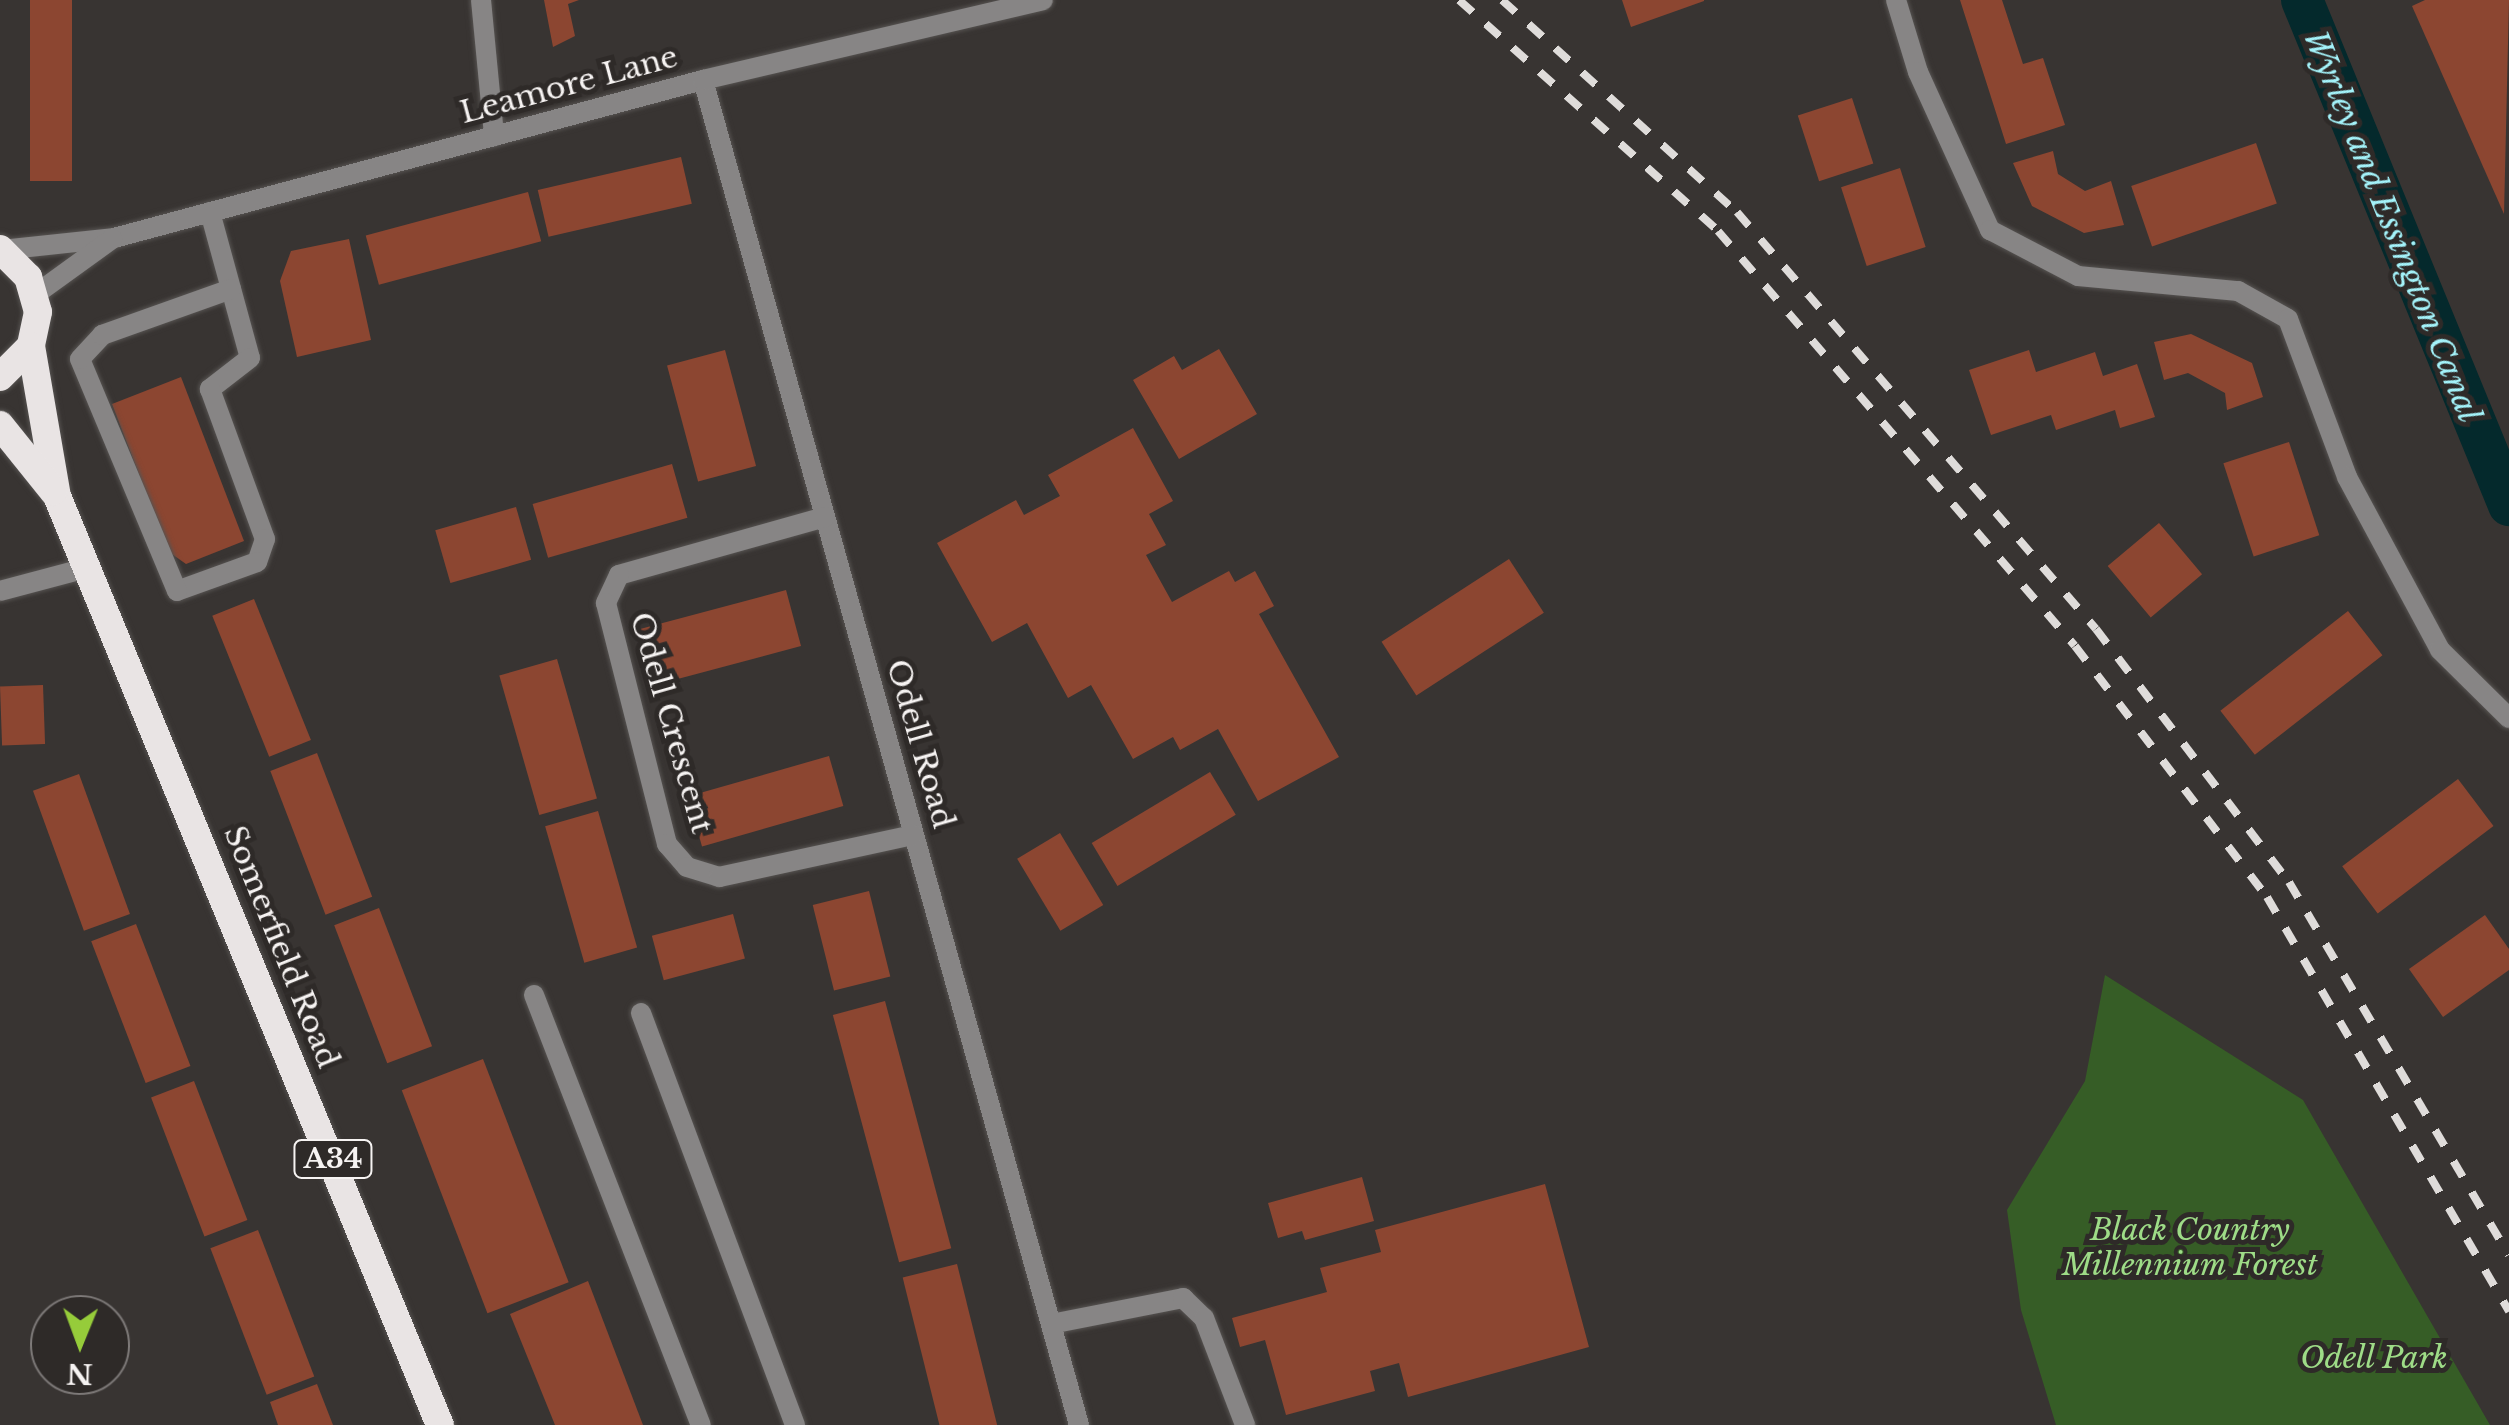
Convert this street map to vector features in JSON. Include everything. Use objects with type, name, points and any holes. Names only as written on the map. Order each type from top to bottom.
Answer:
[{"type":"highway","points":[[1,250],[36,294]]},
{"type":"highway","name":"Somerfield Road","points":[[36,294],[31,346],[57,496]]},
{"type":"highway","points":[[0,377],[31,346]]},
{"type":"highway","name":"Somerfield Road","points":[[0,424],[57,496],[90,567],[440,1425]]},
{"type":"street","points":[[481,0],[494,136]]},
{"type":"street","name":"Leamore Lane","points":[[1,250],[114,238],[988,6],[1043,0]]},
{"type":"street","points":[[1896,0],[1918,72],[1990,230],[2078,276],[2238,291],[2288,319],[2347,477],[2440,650],[2509,718]]},
{"type":"street","name":"Odell Road","points":[[703,80],[1080,1425]]},
{"type":"street","points":[[210,212],[250,358],[210,389],[265,539],[257,562],[177,591],[80,359],[102,335],[231,289]]},
{"type":"street","name":"Leamore Lane","points":[[36,294],[114,238]]},
{"type":"street","name":"Odell Crescent","points":[[825,518],[620,574],[606,602],[667,844],[686,867],[719,877],[914,835]]},
{"type":"street","points":[[0,591],[90,567]]},
{"type":"street","points":[[534,995],[701,1425]]},
{"type":"street","points":[[641,1013],[795,1425]]},
{"type":"street","points":[[1051,1324],[1182,1298],[1204,1318],[1245,1425]]},
{"type":"green space","name":"Black Country Millennium Forest","points":[[2105,975],[2303,1100],[2490,1425],[2056,1425],[2021,1310],[2007,1210],[2085,1081]]},
{"type":"building","points":[[30,0],[72,0],[72,181],[30,181]]},
{"type":"building","points":[[544,0],[579,0],[568,4],[575,36],[553,47]]},
{"type":"building","points":[[1622,0],[1704,0],[1704,1],[1631,27]]},
{"type":"building","points":[[1960,0],[2002,0],[2023,64],[2043,58],[2065,125],[2006,144]]},
{"type":"building","points":[[2425,0],[2509,0],[2504,214],[2412,6]]},
{"type":"building","points":[[1852,98],[1873,164],[1819,181],[1798,116]]},
{"type":"building","points":[[2256,143],[2277,204],[2152,246],[2131,186]]},
{"type":"building","points":[[2053,151],[2058,174],[2085,191],[2111,181],[2124,225],[2084,233],[2032,206],[2013,163]]},
{"type":"building","points":[[681,157],[692,204],[549,237],[538,190]]},
{"type":"building","points":[[1900,168],[1926,247],[1867,266],[1841,187]]},
{"type":"building","points":[[528,192],[541,241],[379,285],[366,235]]},
{"type":"building","points":[[349,239],[371,340],[297,357],[280,281],[291,251]]},
{"type":"building","points":[[2191,334],[2252,363],[2263,397],[2227,410],[2225,393],[2188,373],[2164,380],[2154,342]]},
{"type":"building","points":[[1219,349],[1257,414],[1179,459],[1133,380],[1174,356],[1182,370]]},
{"type":"building","points":[[725,350],[756,466],[698,481],[667,366]]},
{"type":"building","points":[[2029,350],[2036,372],[2095,352],[2103,376],[2137,364],[2155,417],[2120,428],[2115,410],[2056,430],[2051,415],[1991,435],[1969,370]]},
{"type":"building","points":[[181,377],[244,541],[186,564],[169,552],[112,404]]},
{"type":"building","points":[[1133,428],[1173,501],[1149,514],[1166,545],[1146,555],[1172,602],[1229,571],[1235,582],[1255,571],[1274,606],[1259,614],[1339,757],[1258,801],[1218,729],[1180,750],[1173,737],[1133,759],[1091,685],[1068,698],[1027,623],[992,642],[937,543],[1016,500],[1024,515],[1060,496],[1048,475]]},
{"type":"building","points":[[2289,442],[2319,535],[2254,557],[2223,463]]},
{"type":"building","points":[[672,464],[687,518],[548,558],[533,504]]},
{"type":"building","points":[[516,507],[531,560],[450,583],[435,530]]},
{"type":"building","points":[[2159,523],[2202,574],[2151,617],[2108,566]]},
{"type":"building","points":[[1509,559],[1544,613],[1416,695],[1382,642]]},
{"type":"building","points":[[786,590],[801,646],[654,685],[639,629]]},
{"type":"building","points":[[254,599],[311,740],[269,757],[212,616]]},
{"type":"building","points":[[2348,611],[2382,655],[2255,755],[2220,711]]},
{"type":"building","points":[[557,659],[597,798],[539,815],[499,676]]},
{"type":"building","points":[[43,685],[45,744],[2,745],[0,687]]},
{"type":"building","points":[[317,753],[372,897],[326,915],[270,771]]},
{"type":"building","points":[[829,756],[843,806],[702,847],[688,797]]},
{"type":"building","points":[[1210,772],[1236,815],[1117,886],[1092,843]]},
{"type":"building","points":[[79,774],[130,914],[84,931],[33,791]]},
{"type":"building","points":[[2458,779],[2494,826],[2378,913],[2342,866]]},
{"type":"building","points":[[598,811],[637,947],[584,963],[545,826]]},
{"type":"building","points":[[1060,833],[1103,905],[1060,931],[1017,859]]},
{"type":"building","points":[[869,891],[890,976],[834,990],[813,905]]},
{"type":"building","points":[[379,908],[432,1046],[387,1063],[334,925]]},
{"type":"building","points":[[733,914],[745,958],[664,980],[652,936]]},
{"type":"building","points":[[2485,915],[2509,949],[2509,970],[2443,1017],[2409,969]]},
{"type":"building","points":[[136,924],[190,1066],[146,1083],[91,941]]},
{"type":"building","points":[[885,1001],[951,1248],[899,1262],[833,1015]]},
{"type":"building","points":[[483,1059],[569,1282],[487,1313],[402,1090]]},
{"type":"building","points":[[194,1081],[247,1220],[204,1237],[151,1097]]},
{"type":"building","points":[[1362,1177],[1374,1221],[1305,1240],[1302,1231],[1278,1238],[1268,1203]]},
{"type":"building","points":[[1545,1184],[1589,1347],[1408,1397],[1399,1363],[1370,1371],[1375,1391],[1286,1415],[1265,1340],[1240,1347],[1232,1318],[1327,1292],[1320,1268],[1381,1252],[1375,1230]]},
{"type":"building","points":[[258,1230],[314,1377],[267,1395],[210,1248]]},
{"type":"building","points":[[957,1264],[997,1425],[939,1425],[903,1278]]},
{"type":"building","points":[[588,1281],[643,1425],[555,1425],[510,1314]]},
{"type":"building","points":[[317,1384],[333,1425],[278,1425],[270,1402]]},
{"type":"waterway","name":"Wyrley and Essington Canal","points":[[2302,0],[2509,505]]},
{"type":"railway","points":[[1459,0],[1718,231],[2075,646],[2267,897],[2509,1311]]},
{"type":"railway","points":[[1502,0],[1737,212],[2096,629],[2289,882],[2509,1255]]},
{"type":"park label","name":"Odell Park","points":[[2374,1358]]}]
